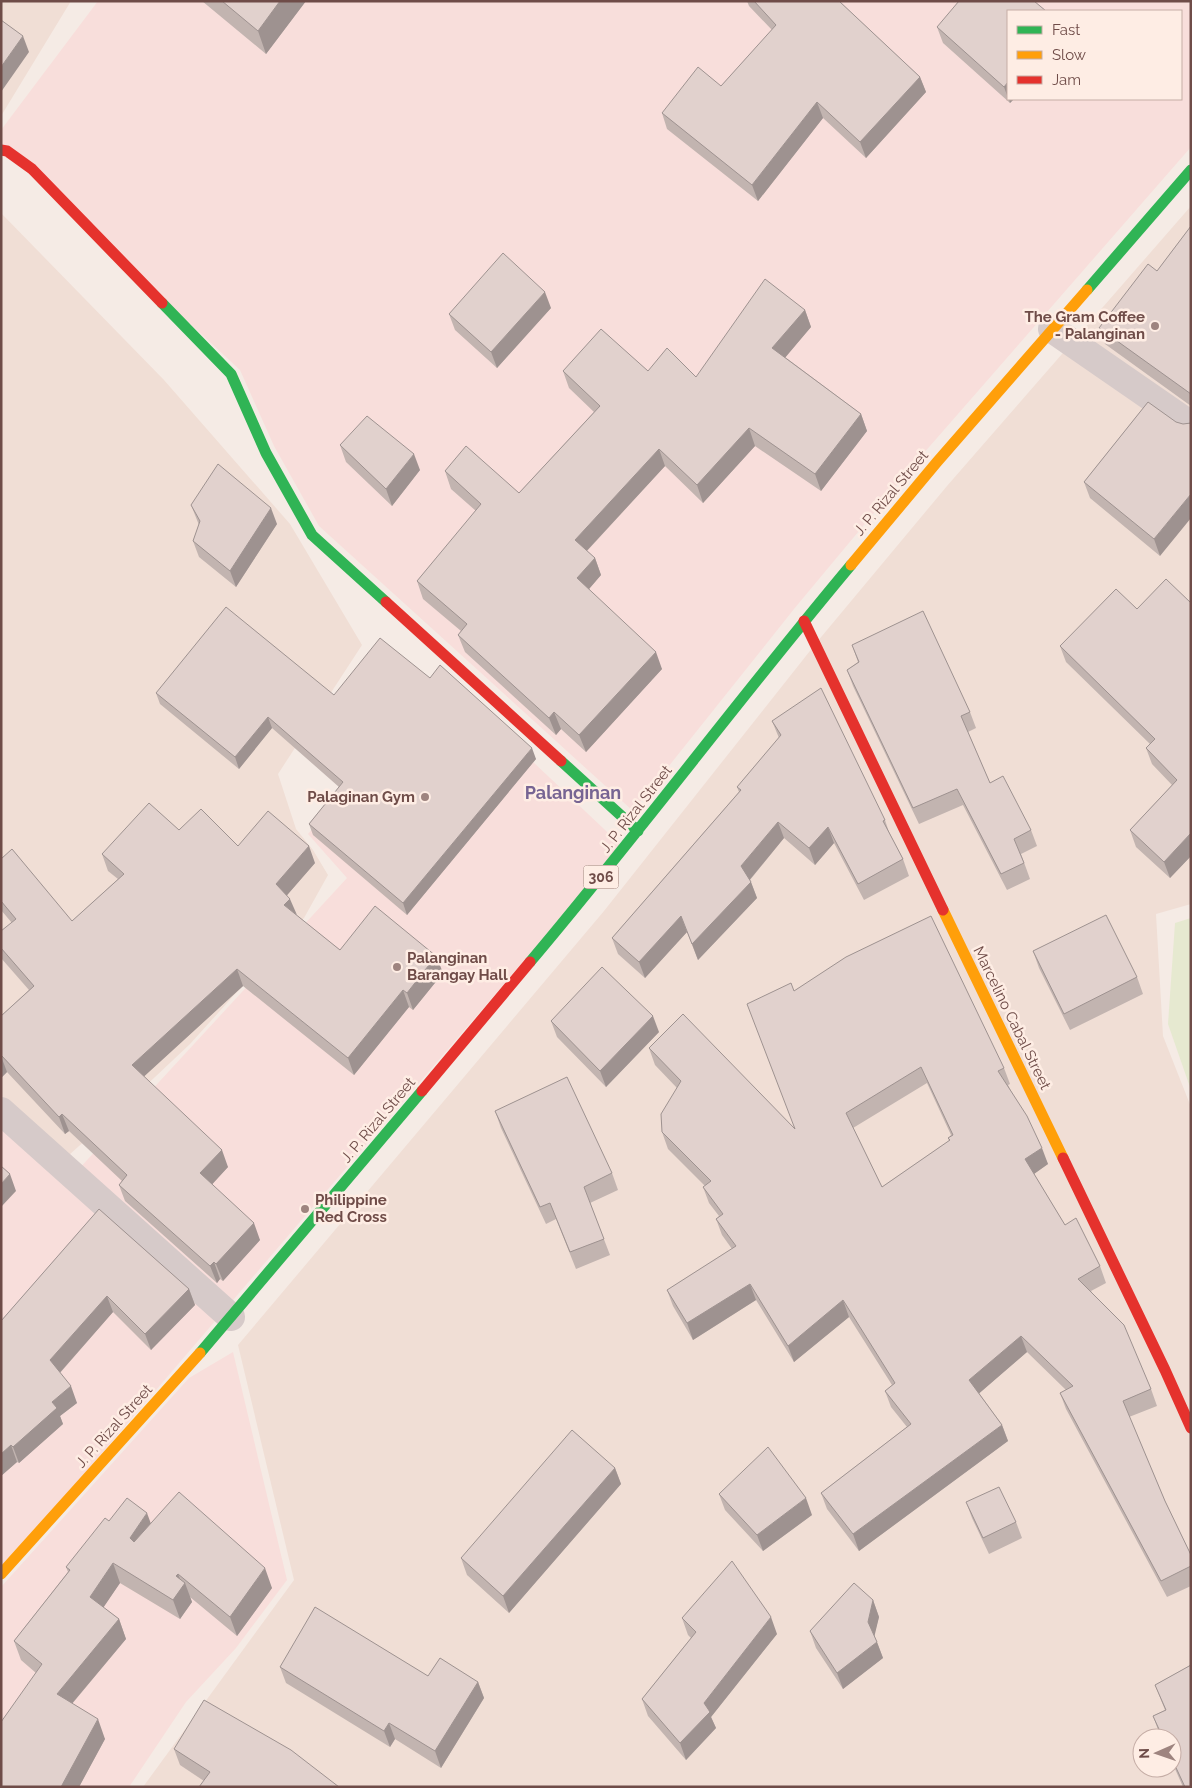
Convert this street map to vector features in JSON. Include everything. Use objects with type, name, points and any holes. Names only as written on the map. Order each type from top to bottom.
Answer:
[{"type":"main road","points":[[1,150],[7,151],[32,169],[231,374],[266,453],[312,535],[638,831]]},
{"type":"main road","name":"J. P. Rizal Street","points":[[1,1574],[231,1317],[580,903],[804,621],[937,462],[1191,170]]},
{"type":"main road","name":"Marcelino Cabal Street","points":[[804,621],[1165,1370],[1191,1428]]},
{"type":"street","points":[[1052,329],[1191,425]]},
{"type":"street","points":[[1,1110],[231,1317]]},
{"type":"shaded area","points":[[1,1],[71,1],[1,116]]},
{"type":"shaded area","points":[[98,1],[1187,1],[1191,5],[1191,147],[923,454],[794,609],[633,811],[319,526],[274,446],[240,370],[1,148],[1,130]]},
{"type":"shaded area","points":[[1191,206],[1191,904],[1156,914],[1163,1036],[1191,1107],[1191,1787],[143,1787],[294,1580],[238,1345],[604,911],[817,642],[947,486]]},
{"type":"shaded area","points":[[1,213],[164,380],[290,524],[362,645],[278,774],[296,829],[313,850],[328,875],[304,918],[190,1044],[69,1155],[1,1096]]},
{"type":"shaded area","points":[[441,675],[622,846],[1,1571],[1,1127],[65,1184],[347,878],[308,834]]},
{"type":"shaded area","points":[[233,1352],[287,1580],[236,1648],[186,1702],[129,1787],[1,1787],[1,1587],[189,1378]]},
{"type":"green space","points":[[1191,918],[1191,1090],[1168,1024],[1175,923]]},
{"type":"building","points":[[222,1],[280,1],[258,31]]},
{"type":"building","points":[[754,1],[839,1],[920,77],[860,142],[817,102],[752,185],[662,113],[698,67],[721,86],[776,25]]},
{"type":"building","points":[[959,1],[1034,1],[1045,10],[1007,10],[1007,83],[1004,87],[937,27]]},
{"type":"building","points":[[1,20],[23,36],[1,67]]},
{"type":"building","points":[[1191,226],[1191,394],[1099,328],[1148,264],[1157,271]]},
{"type":"building","points":[[503,253],[545,292],[491,352],[449,314]]},
{"type":"building","points":[[765,279],[805,310],[772,348],[861,414],[815,474],[749,428],[697,485],[659,449],[575,540],[595,558],[577,578],[656,652],[579,735],[554,712],[549,718],[458,635],[467,624],[417,581],[481,504],[445,471],[466,446],[519,493],[600,406],[563,371],[601,329],[648,371],[667,348],[696,377]]},
{"type":"building","points":[[1148,402],[1176,422],[1183,424],[1191,423],[1191,494],[1154,539],[1084,482]]},
{"type":"building","points":[[367,416],[414,454],[386,489],[340,445]]},
{"type":"building","points":[[218,464],[271,508],[230,571],[193,541],[200,521],[191,505]]},
{"type":"building","points":[[1166,579],[1191,603],[1191,833],[1164,862],[1130,830],[1177,780],[1146,748],[1155,739],[1060,646],[1116,589],[1137,609]]},
{"type":"building","points":[[226,607],[334,695],[380,638],[430,678],[440,665],[532,748],[403,903],[309,824],[343,782],[268,717],[235,757],[156,693]]},
{"type":"building","points":[[923,611],[970,712],[961,716],[990,783],[1003,776],[1031,830],[1014,839],[1024,863],[1001,874],[957,789],[913,808],[847,670],[859,662],[852,645]]},
{"type":"building","points":[[821,688],[885,820],[883,821],[903,859],[858,884],[828,827],[809,848],[778,822],[741,866],[751,882],[692,944],[681,916],[639,962],[612,938],[741,790],[737,787],[781,735],[772,721]]},
{"type":"building","points":[[149,803],[179,830],[201,809],[238,846],[268,811],[309,846],[276,884],[290,899],[284,905],[340,950],[375,906],[436,956],[407,993],[403,990],[348,1058],[237,969],[132,1065],[222,1150],[200,1173],[254,1223],[216,1264],[214,1262],[210,1266],[119,1185],[127,1175],[62,1114],[59,1117],[1,1055],[1,1016],[34,986],[1,948],[1,931],[16,919],[1,901],[1,859],[12,849],[72,921],[124,874],[102,854]]},
{"type":"building","points":[[1106,915],[1137,977],[1064,1014],[1033,951]]},
{"type":"building","points":[[931,916],[1004,1068],[998,1071],[1027,1116],[1042,1148],[1025,1159],[1065,1225],[1076,1218],[1100,1266],[1078,1279],[1124,1325],[1151,1389],[1123,1401],[1165,1501],[1191,1555],[1191,1566],[1161,1581],[1060,1393],[1073,1386],[1021,1336],[969,1380],[1002,1425],[853,1534],[821,1493],[911,1424],[885,1391],[895,1383],[843,1300],[788,1346],[750,1284],[687,1323],[667,1290],[736,1246],[716,1219],[723,1214],[703,1187],[711,1181],[662,1132],[661,1114],[681,1081],[649,1048],[683,1014],[795,1129],[747,1004],[791,983],[794,991],[846,957]],"holes":[[[921,1067],[953,1135],[948,1138],[950,1140],[882,1187],[846,1113]]]},
{"type":"building","points":[[602,967],[653,1016],[600,1071],[551,1021]]},
{"type":"building","points":[[567,1077],[612,1173],[584,1187],[604,1239],[570,1252],[550,1203],[540,1207],[495,1111]]},
{"type":"building","points":[[1,1166],[10,1174],[1,1184]]},
{"type":"building","points":[[99,1209],[189,1289],[145,1334],[107,1296],[50,1360],[71,1386],[52,1402],[57,1408],[13,1447],[11,1445],[1,1454],[1,1321]]},
{"type":"building","points":[[572,1430],[615,1468],[503,1596],[461,1558]]},
{"type":"building","points":[[768,1447],[806,1498],[757,1535],[719,1494]]},
{"type":"building","points":[[999,1487],[1016,1522],[983,1538],[966,1502]]},
{"type":"building","points":[[179,1492],[265,1568],[230,1617],[178,1574],[176,1576],[185,1583],[173,1600],[113,1563],[90,1597],[119,1619],[57,1694],[98,1719],[61,1787],[1,1787],[1,1722],[42,1664],[14,1641],[70,1570],[66,1567],[105,1518],[109,1521],[127,1498],[147,1513],[130,1538],[134,1542]]},
{"type":"building","points":[[732,1561],[771,1617],[704,1703],[710,1712],[680,1743],[642,1699],[696,1632],[682,1618]]},
{"type":"building","points":[[854,1583],[873,1600],[868,1622],[877,1642],[837,1673],[810,1631]]},
{"type":"building","points":[[315,1607],[428,1676],[440,1658],[478,1682],[435,1751],[389,1723],[384,1731],[280,1667]]},
{"type":"building","points":[[1191,1665],[1191,1787],[1185,1787],[1181,1778],[1182,1728],[1158,1728],[1153,1716],[1166,1710],[1155,1685]]},
{"type":"building","points":[[204,1700],[291,1750],[339,1787],[199,1787],[210,1772],[174,1749]]},
{"type":"traffic: fast","points":[[1087,290],[1191,170]]},
{"type":"traffic: fast","points":[[162,303],[231,374],[266,453],[312,535],[386,602]]},
{"type":"traffic: fast","points":[[530,962],[851,565]]},
{"type":"traffic: fast","points":[[561,761],[638,831]]},
{"type":"traffic: fast","points":[[200,1353],[422,1091]]},
{"type":"traffic: slow","points":[[851,565],[937,462],[1087,290]]},
{"type":"traffic: slow","points":[[943,910],[1063,1158]]},
{"type":"traffic: slow","points":[[1,1574],[200,1353]]},
{"type":"traffic: jam","points":[[1,150],[7,151],[32,169],[162,303]]},
{"type":"traffic: jam","points":[[386,602],[561,761]]},
{"type":"traffic: jam","points":[[804,621],[943,910]]},
{"type":"traffic: jam","points":[[422,1091],[530,962]]},
{"type":"traffic: jam","points":[[1063,1158],[1191,1428]]},
{"type":"place","name":"The Gram Coffee - Palanginan","points":[[1155,326]]},
{"type":"place","name":"Palaginan Gym","points":[[425,797]]},
{"type":"place","name":"Palanginan Barangay Hall","points":[[397,967]]},
{"type":"place","name":"Philippine Red Cross","points":[[305,1209]]},
{"type":"district","name":"Palanginan","points":[[573,793]]}]
